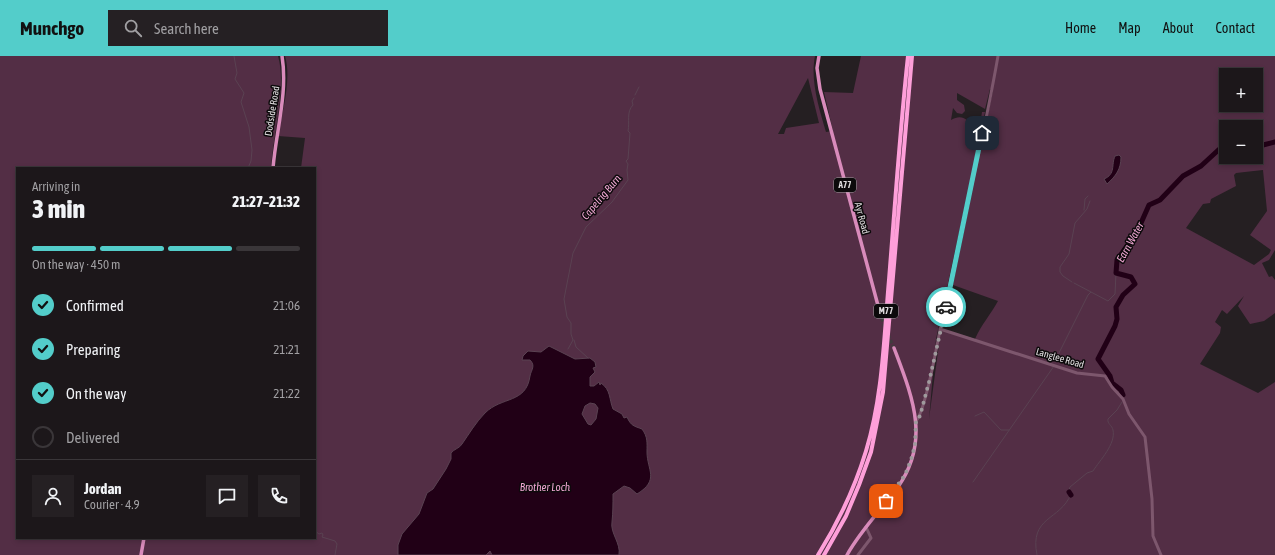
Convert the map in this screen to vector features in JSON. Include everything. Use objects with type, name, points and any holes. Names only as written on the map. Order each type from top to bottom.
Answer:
[{"type":"highway","name":"M77","points":[[818,555],[841,515],[854,484],[866,450],[873,420],[883,343],[908,56]]},
{"type":"highway","name":"M77","points":[[824,555],[846,516],[859,485],[871,452],[884,392],[912,56]]},
{"type":"main road","name":"Dodside Road","points":[[273,167],[275,138],[284,87],[282,56]]},
{"type":"main road","name":"Ayr Road","points":[[820,56],[817,68],[820,89],[880,313]]},
{"type":"main road","points":[[847,555],[905,475],[915,445],[916,421],[910,392],[894,348]]},
{"type":"main road","points":[[141,555],[144,539]]},
{"type":"street","points":[[916,421],[920,416],[929,382],[961,239],[998,56]]},
{"type":"street","name":"Langlee Road","points":[[940,329],[1077,372],[1105,376],[1112,387],[1124,400],[1129,414],[1145,437],[1152,499],[1153,536],[1160,555]]},
{"type":"street","points":[[858,555],[871,538],[866,527]]},
{"type":"shaded area","points":[[0,56],[278,56],[281,82],[279,111],[271,167],[16,167],[16,539],[316,539],[316,167],[301,167],[305,138],[278,136],[287,85],[287,65],[285,56],[815,56],[814,84],[826,132],[833,131],[824,92],[853,93],[861,56],[1275,56],[1275,250],[1269,260],[1262,263],[1269,277],[1272,276],[1275,280],[1275,313],[1264,321],[1250,324],[1238,306],[1244,296],[1227,314],[1222,310],[1215,322],[1221,327],[1220,333],[1200,364],[1258,393],[1275,382],[1275,555],[0,555]],"holes":[[[808,78],[819,123],[786,128],[784,134],[778,134]],[[990,89],[993,90],[953,285],[998,301],[975,339],[941,329],[929,419],[936,339],[985,112],[982,112],[980,126],[977,129],[965,119],[959,117],[951,120],[953,108],[957,113],[962,114],[965,111],[964,105],[957,100],[957,93],[985,109]],[[1263,170],[1267,211],[1250,235],[1271,250],[1269,254],[1254,265],[1186,228],[1203,204],[1210,203],[1211,199],[1236,186],[1234,175],[1236,173]]]},
{"type":"water","points":[[1119,155],[1121,157],[1121,161],[1119,169],[1107,184],[1104,179],[1112,172],[1115,156]]},
{"type":"water","name":"Brother Loch","points":[[549,346],[575,359],[590,358],[595,362],[596,367],[593,368],[595,372],[590,377],[590,386],[594,386],[599,382],[600,385],[601,383],[607,389],[613,409],[622,414],[624,418],[627,417],[631,424],[642,429],[647,440],[651,474],[648,484],[637,494],[630,488],[624,486],[613,494],[612,526],[619,555],[492,555],[490,551],[486,555],[398,555],[398,545],[402,534],[419,514],[427,493],[433,489],[446,469],[451,459],[451,453],[461,445],[485,413],[499,404],[518,396],[524,391],[528,385],[533,364],[530,360],[522,360],[523,356],[528,351],[541,352]],"holes":[[[590,403],[595,404],[598,408],[596,419],[591,425],[588,424],[582,414],[585,406]]]},
{"type":"waterway","points":[[234,56],[237,73],[235,79],[244,93],[241,102],[249,127],[252,150],[251,161],[248,167]]},
{"type":"waterway","name":"Capelrig Burn","points":[[635,95],[639,87]]},
{"type":"waterway","name":"Capelrig Burn","points":[[568,349],[573,340],[571,334],[571,323],[567,317],[564,299],[573,253],[586,227],[612,202],[628,180],[628,164],[626,161],[628,159],[630,133],[628,131],[629,117],[634,98]]},
{"type":"waterway","name":"Earn Water","points":[[1263,145],[1275,142]]},
{"type":"waterway","name":"Earn Water","points":[[1123,395],[1121,390],[1112,383],[1110,376],[1098,359],[1115,326],[1117,319],[1116,307],[1123,295],[1135,284],[1131,277],[1116,273],[1117,260],[1137,232],[1149,205],[1160,200],[1183,176],[1201,166],[1219,149]]},
{"type":"waterway","points":[[1084,210],[1085,199],[1088,196]]},
{"type":"waterway","points":[[1072,282],[1063,276],[1060,272],[1060,267],[1069,254],[1075,223],[1087,209],[1090,201]]},
{"type":"waterway","points":[[1055,361],[1088,295],[1091,292],[1108,301],[1115,294],[1116,273]]},
{"type":"waterway","points":[[1074,283],[1091,292]]},
{"type":"waterway","points":[[574,340],[576,347],[588,358]]},
{"type":"waterway","points":[[973,482],[1054,366]]},
{"type":"waterway","name":"Earn Water","points":[[1037,555],[1037,533],[1041,526],[1066,503],[1071,494],[1069,490],[1070,487],[1087,473],[1093,471],[1110,446],[1113,430],[1108,422],[1108,419],[1117,410],[1122,402]]},
{"type":"waterway","points":[[975,416],[984,412],[1001,430],[1009,430]]},
{"type":"waterway","points":[[316,532],[319,534],[322,533],[322,537],[335,541],[337,544],[335,555]]},
{"type":"tunnel","points":[[880,313],[885,327]]},
{"type":"tunnel","points":[[888,335],[894,348]]},
{"type":"way so far","points":[[886,501],[898,487],[911,460],[915,445],[916,421],[920,416],[929,382],[946,307]]},
{"type":"route","points":[[946,307],[982,133]]}]
